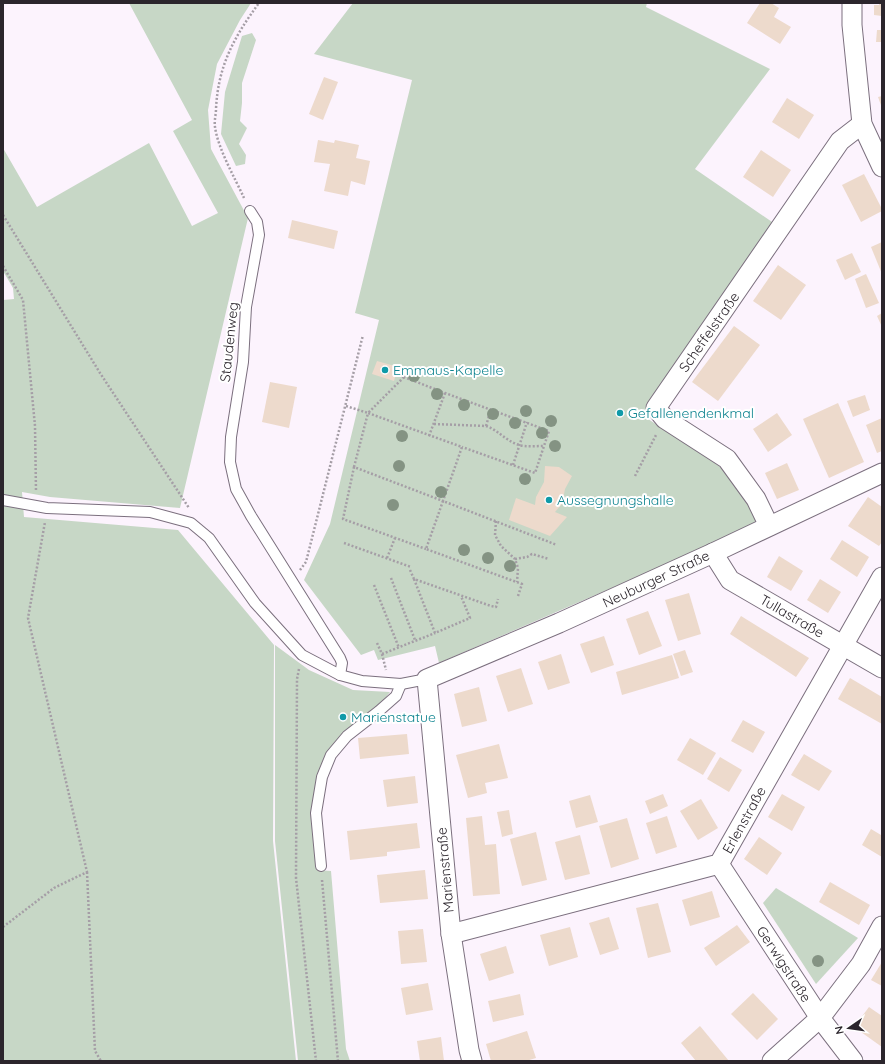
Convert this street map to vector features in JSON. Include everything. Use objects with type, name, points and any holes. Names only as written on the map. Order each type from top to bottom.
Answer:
[{"type":"street","points":[[852,3],[852,25],[862,124],[882,167]]},
{"type":"street","name":"Scheffelstraße","points":[[665,419],[656,408],[840,141],[862,124]]},
{"type":"street","points":[[665,419],[727,459],[756,499],[769,526]]},
{"type":"street","name":"Neuburger Straße","points":[[427,679],[559,623],[713,553],[882,473]]},
{"type":"street","name":"Tullastraße","points":[[713,553],[730,580],[882,668]]},
{"type":"street","name":"Erlenstraße","points":[[451,934],[719,864],[882,577]]},
{"type":"street","name":"Marienstraße","points":[[427,679],[451,934],[472,1061]]},
{"type":"street","name":"Gerwigstraße","points":[[719,864],[820,1018],[853,1061]]},
{"type":"street","points":[[772,1061],[820,1018],[861,964],[882,926]]},
{"type":"lane","name":"Staudenweg","points":[[250,211],[257,222],[259,235],[246,307],[243,362],[231,437],[230,462],[236,489],[251,516],[340,658],[342,663],[340,675]]},
{"type":"lane","points":[[3,500],[47,508],[150,512],[191,523],[209,538],[255,603],[302,655],[340,675],[362,681],[401,684],[427,679]]},
{"type":"lane","points":[[321,866],[316,813],[322,777],[331,755],[347,736],[396,696],[401,684]]},
{"type":"path","points":[[250,211],[221,147],[215,127],[217,94],[223,65],[242,26],[259,3]]},
{"type":"path","points":[[3,215],[100,373],[185,500]]},
{"type":"path","points":[[3,266],[23,300],[35,426],[37,506]]},
{"type":"path","points":[[291,581],[306,562],[363,335]]},
{"type":"path","points":[[346,406],[535,473],[549,431],[491,409],[445,394],[396,374]]},
{"type":"path","points":[[404,377],[368,413],[354,467],[343,519],[522,584],[518,596]]},
{"type":"path","points":[[429,436],[445,394]]},
{"type":"path","points":[[486,426],[491,409]]},
{"type":"path","points":[[635,476],[665,419]]},
{"type":"path","points":[[513,466],[527,422]]},
{"type":"path","points":[[434,424],[486,426],[492,428],[510,441],[519,445],[544,446]]},
{"type":"path","points":[[426,550],[462,448]]},
{"type":"path","points":[[354,467],[557,545]]},
{"type":"path","points":[[47,508],[28,618],[87,872],[96,1051],[101,1061]]},
{"type":"path","points":[[496,521],[495,535],[501,546],[515,559],[518,568],[517,582]]},
{"type":"path","points":[[386,558],[394,538]]},
{"type":"path","points":[[344,543],[386,558],[411,569],[435,633]]},
{"type":"path","points":[[515,559],[527,557],[532,554],[550,559]]},
{"type":"path","points":[[390,578],[416,640]]},
{"type":"path","points":[[414,579],[496,607],[498,599]]},
{"type":"path","points":[[374,585],[399,648]]},
{"type":"path","points":[[382,654],[470,618],[461,596]]},
{"type":"path","points":[[377,642],[385,665]]},
{"type":"path","points":[[302,655],[297,679],[296,878],[316,1061]]},
{"type":"path","points":[[321,866],[338,1061]]},
{"type":"path","points":[[3,927],[54,888],[87,872]]},
{"type":"green space","points":[[129,3],[251,3],[240,20],[217,64],[208,110],[211,149],[248,218],[180,508],[50,497],[22,492],[24,517],[178,530],[274,645],[273,841],[296,1061],[3,1061],[3,300],[14,299],[13,288],[3,271],[3,148],[37,207],[149,143],[192,226],[218,213],[173,131],[192,120]]},
{"type":"green space","points":[[353,3],[647,3],[646,7],[770,69],[695,169],[775,224],[645,412],[639,413],[718,465],[740,487],[759,524],[439,663],[435,646],[378,660],[374,650],[361,655],[304,580],[330,524],[379,320],[355,313],[412,80],[314,54]]},
{"type":"green space","points":[[252,33],[256,40],[242,83],[240,121],[247,128],[239,144],[246,155],[245,164],[236,166],[221,134],[225,92],[242,36]]},
{"type":"green space","points":[[275,645],[309,670],[353,690],[390,692],[381,703],[346,730],[320,767],[311,817],[317,870],[331,871],[346,1049],[350,1061],[298,1061],[275,841]]},
{"type":"green space","points":[[776,888],[858,938],[816,984],[763,903]]},
{"type":"building","points":[[760,3],[771,3],[779,8],[774,17],[791,27],[780,44],[747,23]]},
{"type":"building","points":[[879,3],[882,3],[882,16],[874,15],[874,5],[879,5]]},
{"type":"building","points":[[877,30],[882,30],[882,42],[876,42]]},
{"type":"building","points":[[324,77],[338,82],[323,120],[309,114]]},
{"type":"building","points":[[882,96],[882,108],[878,97]]},
{"type":"building","points":[[787,98],[814,115],[799,139],[772,122]]},
{"type":"building","points":[[318,140],[334,143],[335,140],[359,145],[356,158],[370,161],[365,185],[351,181],[348,196],[324,191],[330,164],[314,162]]},
{"type":"building","points":[[761,150],[791,170],[773,197],[743,177]]},
{"type":"building","points":[[864,174],[882,211],[861,222],[842,185]]},
{"type":"building","points":[[292,220],[338,231],[334,249],[288,238]]},
{"type":"building","points":[[882,242],[882,274],[871,247]]},
{"type":"building","points":[[852,253],[861,272],[845,280],[836,260]]},
{"type":"building","points":[[778,265],[806,285],[781,320],[753,301]]},
{"type":"building","points":[[866,274],[879,303],[866,308],[855,279]]},
{"type":"building","points":[[882,313],[882,327],[877,316]]},
{"type":"building","points":[[734,326],[760,345],[718,401],[692,382]]},
{"type":"building","name":"Emmaus-Kapelle","points":[[377,361],[398,367],[394,381],[372,374]]},
{"type":"building","points":[[270,382],[297,387],[289,428],[262,422]]},
{"type":"building","points":[[865,395],[870,410],[853,417],[847,401]]},
{"type":"building","points":[[838,403],[864,462],[829,478],[803,419]]},
{"type":"building","points":[[777,413],[792,435],[768,452],[753,429]]},
{"type":"building","points":[[882,418],[882,451],[877,453],[866,425]]},
{"type":"building","points":[[787,463],[799,490],[777,499],[765,473]]},
{"type":"building","points":[[545,466],[559,467],[572,476],[565,489],[562,504],[555,512],[567,517],[550,536],[509,520],[516,498],[535,505],[536,497],[544,482]]},
{"type":"building","points":[[868,497],[882,507],[882,542],[879,546],[848,526]]},
{"type":"building","points":[[842,540],[869,557],[857,577],[830,559]]},
{"type":"building","points":[[779,556],[803,571],[791,591],[767,577]]},
{"type":"building","points":[[820,579],[841,592],[828,613],[807,600]]},
{"type":"building","points":[[689,593],[701,634],[678,641],[665,600]]},
{"type":"building","points":[[648,611],[662,646],[639,655],[626,619]]},
{"type":"building","points":[[741,616],[809,658],[796,677],[730,634]]},
{"type":"building","points":[[604,636],[614,665],[591,673],[580,644]]},
{"type":"building","points":[[685,650],[693,672],[681,676],[673,654]]},
{"type":"building","points":[[561,654],[570,683],[548,690],[538,662]]},
{"type":"building","points":[[672,655],[679,678],[622,695],[616,672]]},
{"type":"building","points":[[521,668],[533,704],[508,712],[496,676]]},
{"type":"building","points":[[850,678],[882,697],[882,724],[838,699]]},
{"type":"building","points":[[479,687],[487,721],[462,727],[454,694]]},
{"type":"building","points":[[743,720],[765,732],[753,753],[731,741]]},
{"type":"building","points":[[407,734],[409,754],[360,759],[358,738]]},
{"type":"building","points":[[690,738],[716,753],[703,775],[677,760]]},
{"type":"building","points":[[499,744],[508,778],[485,783],[487,793],[468,798],[456,755]]},
{"type":"building","points":[[804,754],[832,771],[819,791],[791,775]]},
{"type":"building","points":[[720,757],[742,770],[729,792],[707,779]]},
{"type":"building","points":[[415,776],[418,803],[387,807],[383,780]]},
{"type":"building","points":[[663,794],[668,806],[650,814],[645,801]]},
{"type":"building","points":[[782,794],[805,807],[792,831],[768,817]]},
{"type":"building","points":[[590,795],[598,822],[576,828],[569,801]]},
{"type":"building","points":[[701,799],[718,828],[698,840],[680,811]]},
{"type":"building","points":[[509,810],[513,834],[502,837],[497,812]]},
{"type":"building","points":[[482,816],[485,845],[496,844],[500,894],[473,896],[466,818]]},
{"type":"building","points":[[667,816],[677,847],[656,854],[646,823]]},
{"type":"building","points":[[627,818],[639,859],[611,868],[599,826]]},
{"type":"building","points":[[417,823],[420,848],[387,852],[387,856],[350,860],[347,831]]},
{"type":"building","points":[[871,829],[881,835],[882,832],[882,857],[862,845]]},
{"type":"building","points":[[536,832],[547,880],[522,886],[510,839]]},
{"type":"building","points":[[580,835],[590,874],[565,880],[555,842]]},
{"type":"building","points":[[759,837],[782,853],[767,875],[744,859]]},
{"type":"building","points":[[425,870],[428,899],[380,903],[377,875]]},
{"type":"building","points":[[830,882],[870,905],[859,925],[819,902]]},
{"type":"building","points":[[712,891],[720,917],[690,926],[682,900]]},
{"type":"building","points":[[658,903],[671,952],[648,958],[636,908]]},
{"type":"building","points":[[609,917],[619,949],[600,955],[589,923]]},
{"type":"building","points":[[737,925],[750,942],[716,966],[704,948]]},
{"type":"building","points":[[570,927],[578,957],[549,966],[540,935]]},
{"type":"building","points":[[423,929],[427,962],[401,964],[398,931]]},
{"type":"building","points":[[506,946],[514,973],[489,981],[480,954]]},
{"type":"building","points":[[882,962],[882,986],[871,980]]},
{"type":"building","points":[[428,983],[433,1010],[406,1015],[401,988]]},
{"type":"building","points":[[753,993],[778,1019],[757,1040],[731,1014]]},
{"type":"building","points":[[520,994],[524,1015],[493,1022],[488,1001]]},
{"type":"building","points":[[869,1007],[882,1016],[882,1047],[854,1027]]},
{"type":"building","points":[[700,1026],[729,1061],[696,1061],[681,1043]]},
{"type":"building","points":[[527,1031],[536,1058],[526,1061],[491,1061],[486,1044]]},
{"type":"building","points":[[441,1037],[444,1061],[420,1061],[417,1041]]},
{"type":"place","name":"Emmaus-Kapelle","points":[[385,370]]},
{"type":"place","name":"Gefallenendenkmal","points":[[620,413]]},
{"type":"place","name":"Aussegnungshalle","points":[[549,500]]},
{"type":"place","name":"Marienstatue","points":[[343,717]]}]
